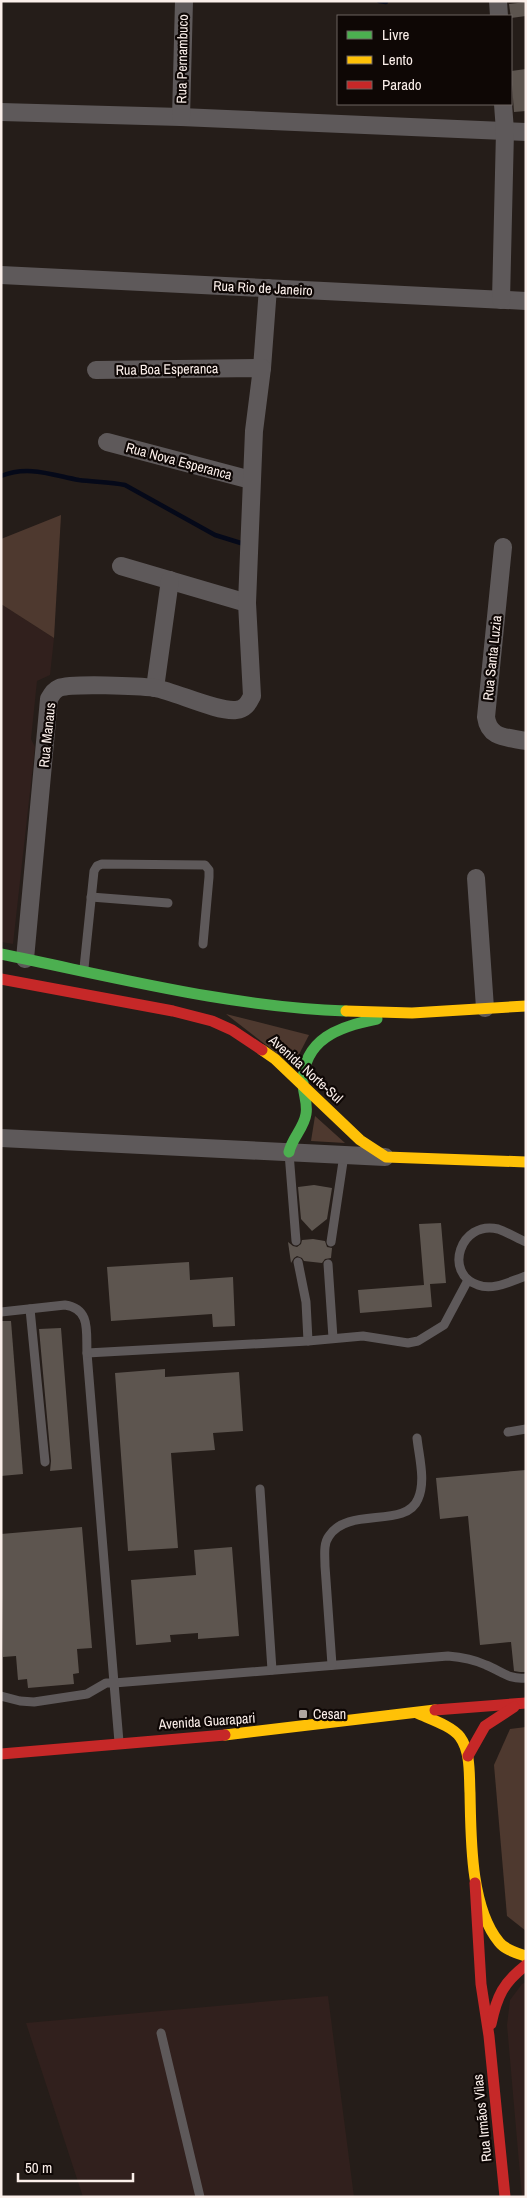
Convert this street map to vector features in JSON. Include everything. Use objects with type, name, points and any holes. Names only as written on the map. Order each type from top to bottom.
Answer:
[{"type":"main road","points":[[1,954],[249,1003],[297,1009],[412,1013],[526,1006]]},
{"type":"main road","name":"Avenida Norte-Sul","points":[[1,979],[173,1011],[212,1021],[232,1030],[256,1045],[303,1085],[360,1140],[386,1157]]},
{"type":"main road","points":[[288,1152],[307,1113],[303,1085],[310,1052],[324,1037],[359,1023],[412,1013]]},
{"type":"main road","points":[[386,1157],[526,1162]]},
{"type":"main road","points":[[468,1756],[479,1731],[485,1723],[524,1703]]},
{"type":"main road","name":"Avenida Guarapari","points":[[1,1754],[262,1732],[415,1712],[524,1703]]},
{"type":"main road","points":[[415,1712],[455,1732],[461,1738],[468,1756],[475,1883],[488,1925],[494,1936],[501,1944],[526,1956]]},
{"type":"main road","name":"Rua Irmãos Vilas","points":[[475,1883],[481,1984],[489,2036],[505,2197]]},
{"type":"main road","points":[[489,2036],[500,1990],[507,1980],[526,1965]]},
{"type":"street","name":"Rua Pernambuco","points":[[181,117],[184,1]]},
{"type":"street","points":[[498,1],[499,15]]},
{"type":"street","points":[[501,300],[505,132],[503,105]]},
{"type":"street","points":[[1,112],[181,117],[526,132]]},
{"type":"street","name":"Rua Rio de Janeiro","points":[[1,275],[526,300]]},
{"type":"street","points":[[121,566],[247,603],[254,431],[262,368],[268,288]]},
{"type":"street","name":"Rua Boa Esperanca","points":[[96,370],[262,368]]},
{"type":"street","name":"Rua Nova Esperanca","points":[[107,442],[251,480]]},
{"type":"street","name":"Rua Santa Luzia","points":[[504,546],[486,717],[489,730],[495,734],[526,741]]},
{"type":"street","points":[[155,688],[170,580]]},
{"type":"street","name":"Rua Manaus","points":[[25,959],[49,699],[57,689],[65,686],[155,688],[230,710],[243,708],[249,703],[252,696],[247,603]]},
{"type":"street","points":[[476,878],[486,1008]]},
{"type":"street","points":[[1,1138],[386,1157]]},
{"type":"lane","points":[[84,970],[94,871],[96,866],[102,864],[205,865],[209,870],[209,878],[203,944]]},
{"type":"lane","points":[[91,897],[168,903]]},
{"type":"lane","points":[[288,1152],[296,1241]]},
{"type":"lane","points":[[331,1242],[344,1155]]},
{"type":"lane","points":[[526,1242],[498,1229],[483,1229],[468,1236],[462,1244],[459,1254],[462,1272],[468,1280],[477,1285],[492,1287],[526,1276]]},
{"type":"lane","points":[[298,1262],[306,1302],[308,1341]]},
{"type":"lane","points":[[328,1264],[333,1338]]},
{"type":"lane","points":[[87,1353],[308,1341],[362,1336],[408,1343],[418,1341],[444,1325],[468,1280]]},
{"type":"lane","points":[[1,1312],[65,1305],[75,1306],[82,1312],[85,1321],[119,1743]]},
{"type":"lane","points":[[30,1309],[45,1462]]},
{"type":"lane","points":[[508,1432],[526,1429]]},
{"type":"lane","points":[[332,1665],[325,1566],[328,1536],[340,1525],[351,1521],[390,1516],[411,1508],[418,1500],[421,1482],[417,1438]]},
{"type":"lane","points":[[260,1489],[272,1670]]},
{"type":"lane","points":[[1,1696],[20,1701],[34,1702],[87,1694],[106,1683],[456,1657],[467,1658],[484,1664],[509,1678],[526,1678]]},
{"type":"lane","points":[[162,2033],[200,2197]]},
{"type":"shaded area","points":[[61,515],[54,638],[1,604],[1,539]]},
{"type":"shaded area","points":[[1,604],[54,638],[50,675],[37,681],[31,739],[35,747],[13,944],[1,942]]},
{"type":"shaded area","points":[[226,1014],[309,1035],[293,1066]]},
{"type":"shaded area","points":[[315,1116],[345,1143],[311,1141]]},
{"type":"shaded area","points":[[526,1727],[526,1931],[507,1916],[494,1765],[510,1729]]},
{"type":"shaded area","points":[[526,1982],[526,2197],[522,2197],[507,2025],[510,2000],[522,1984]]},
{"type":"shaded area","points":[[328,1996],[354,2197],[83,2197],[26,2023]]},
{"type":"building","points":[[526,2],[526,16],[512,18],[509,4]]},
{"type":"building","points":[[526,69],[526,111],[514,112],[512,71]]},
{"type":"building","points":[[314,1185],[332,1188],[327,1219],[312,1231],[301,1219],[298,1187]]},
{"type":"building","points":[[441,1223],[446,1283],[430,1284],[432,1307],[360,1313],[358,1290],[424,1285],[419,1224]]},
{"type":"building","points":[[302,1240],[325,1241],[327,1247],[332,1248],[331,1258],[325,1259],[322,1263],[304,1261],[297,1256],[291,1263],[288,1242],[297,1247],[301,1244]]},
{"type":"building","points":[[189,1262],[190,1280],[233,1277],[235,1326],[213,1327],[212,1314],[111,1321],[107,1267]]},
{"type":"building","points":[[1,1321],[11,1321],[23,1474],[1,1476]]},
{"type":"building","points":[[61,1328],[72,1469],[50,1471],[51,1461],[39,1329]]},
{"type":"building","points":[[165,1369],[165,1377],[239,1372],[243,1431],[213,1433],[215,1450],[171,1453],[178,1548],[128,1551],[115,1373]]},
{"type":"building","points":[[526,1470],[526,1672],[520,1672],[514,1671],[511,1642],[480,1645],[468,1516],[440,1519],[436,1478]]},
{"type":"building","points":[[82,1527],[92,1648],[77,1649],[79,1673],[73,1674],[74,1684],[28,1688],[27,1679],[18,1680],[16,1656],[3,1657],[1,1534]]},
{"type":"building","points":[[232,1547],[239,1636],[198,1639],[198,1633],[170,1635],[171,1642],[136,1645],[131,1580],[196,1575],[194,1550]]},
{"type":"waterway","points":[[379,1],[386,2]]},
{"type":"waterway","points":[[1,476],[21,471],[30,471],[79,480],[125,485],[215,535],[244,544]]},
{"type":"traffic: fast","points":[[1,954],[173,990],[259,1004],[346,1011]]},
{"type":"traffic: fast","points":[[289,1152],[305,1119],[306,1106],[303,1083],[309,1055],[326,1037],[337,1031],[377,1019]]},
{"type":"traffic: slow","points":[[346,1011],[412,1013],[526,1006]]},
{"type":"traffic: slow","points":[[262,1050],[275,1059],[360,1140],[386,1157],[526,1162]]},
{"type":"traffic: slow","points":[[225,1735],[435,1710]]},
{"type":"traffic: slow","points":[[417,1713],[452,1729],[464,1743],[469,1764],[474,1871],[482,1910],[489,1927],[499,1942],[511,1951],[526,1956]]},
{"type":"traffic: jam","points":[[1,979],[173,1011],[212,1021],[232,1030],[262,1050]]},
{"type":"traffic: jam","points":[[435,1710],[526,1703]]},
{"type":"traffic: jam","points":[[468,1756],[485,1726],[514,1707]]},
{"type":"traffic: jam","points":[[1,1754],[225,1735]]},
{"type":"traffic: jam","points":[[475,1883],[481,1984],[489,2036],[505,2197]]},
{"type":"traffic: jam","points":[[491,2024],[496,2006],[506,1984],[526,1965]]},
{"type":"place","name":"Cesan","points":[[303,1714]]}]
